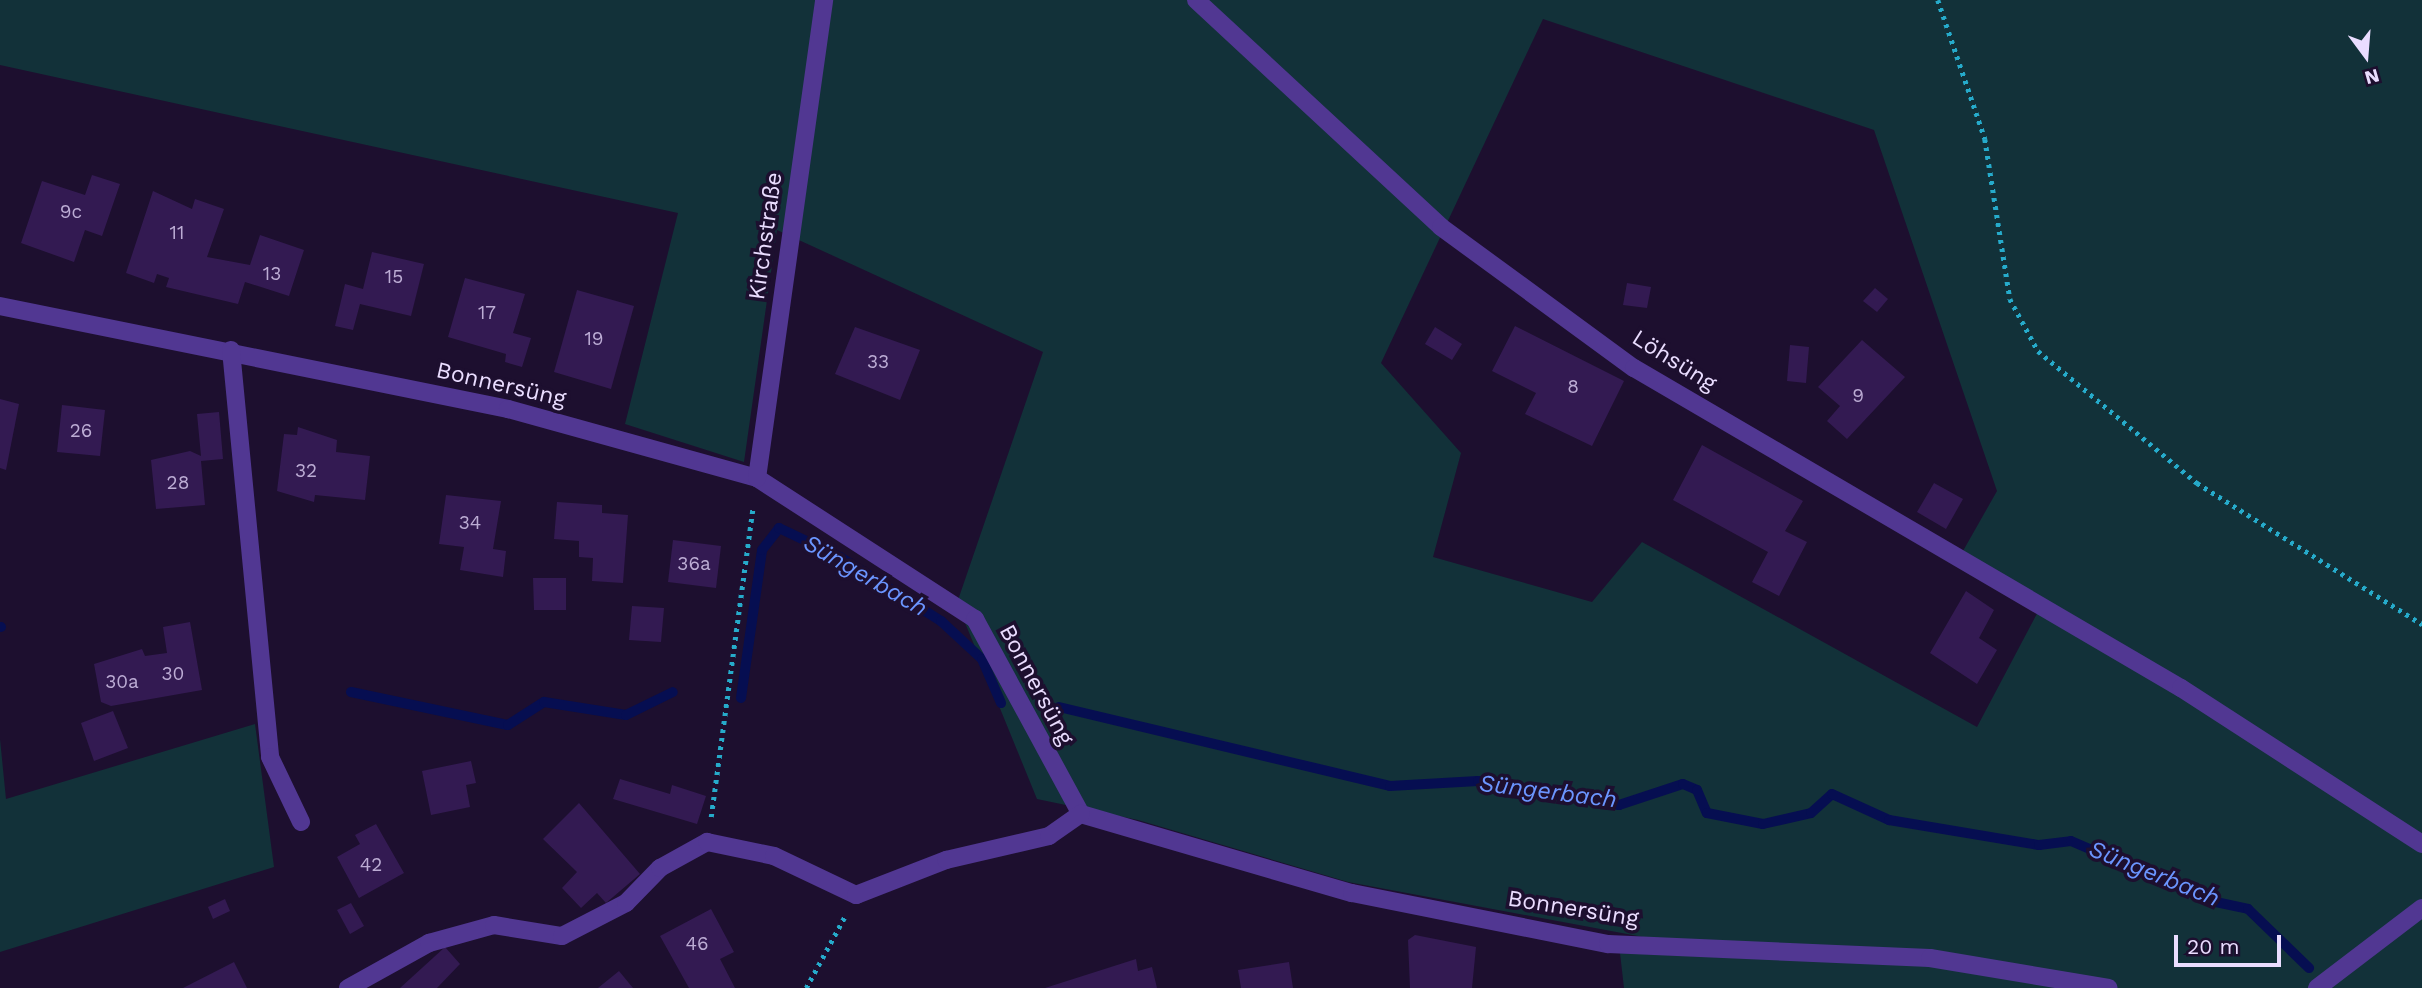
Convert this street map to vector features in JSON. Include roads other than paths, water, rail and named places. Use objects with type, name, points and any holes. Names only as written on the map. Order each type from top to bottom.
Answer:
[{"type":"street","name":"Kirchstraße","points":[[757,478],[824,0]]},
{"type":"street","name":"Löhsüng","points":[[1196,0],[1441,227],[1634,368],[2182,688],[2422,844]]},
{"type":"street","name":"Bonnersüng","points":[[0,306],[231,350],[508,409],[757,478],[975,619],[1082,814],[1352,893],[1608,944],[1930,958],[2109,988]]},
{"type":"street","points":[[231,350],[270,757],[302,822]]},
{"type":"street","points":[[348,988],[429,943],[494,925],[562,936],[626,903],[660,868],[707,842],[774,856],[856,895],[946,860],[1049,836],[1082,814]]},
{"type":"street","points":[[2317,988],[2422,908]]},
{"type":"waterway","name":"Süngerbach","points":[[741,698],[762,550],[779,528],[840,557],[941,621],[982,659],[1001,703]]},
{"type":"waterway","name":"Süngerbach","points":[[351,692],[508,725],[544,702],[626,715],[673,692]]},
{"type":"waterway","name":"Süngerbach","points":[[1059,707],[1390,786],[1478,781],[1619,805],[1683,784],[1697,790],[1707,813],[1763,824],[1811,813],[1832,794],[1889,820],[2039,845],[2071,841],[2211,901],[2248,909],[2309,968]]}]
